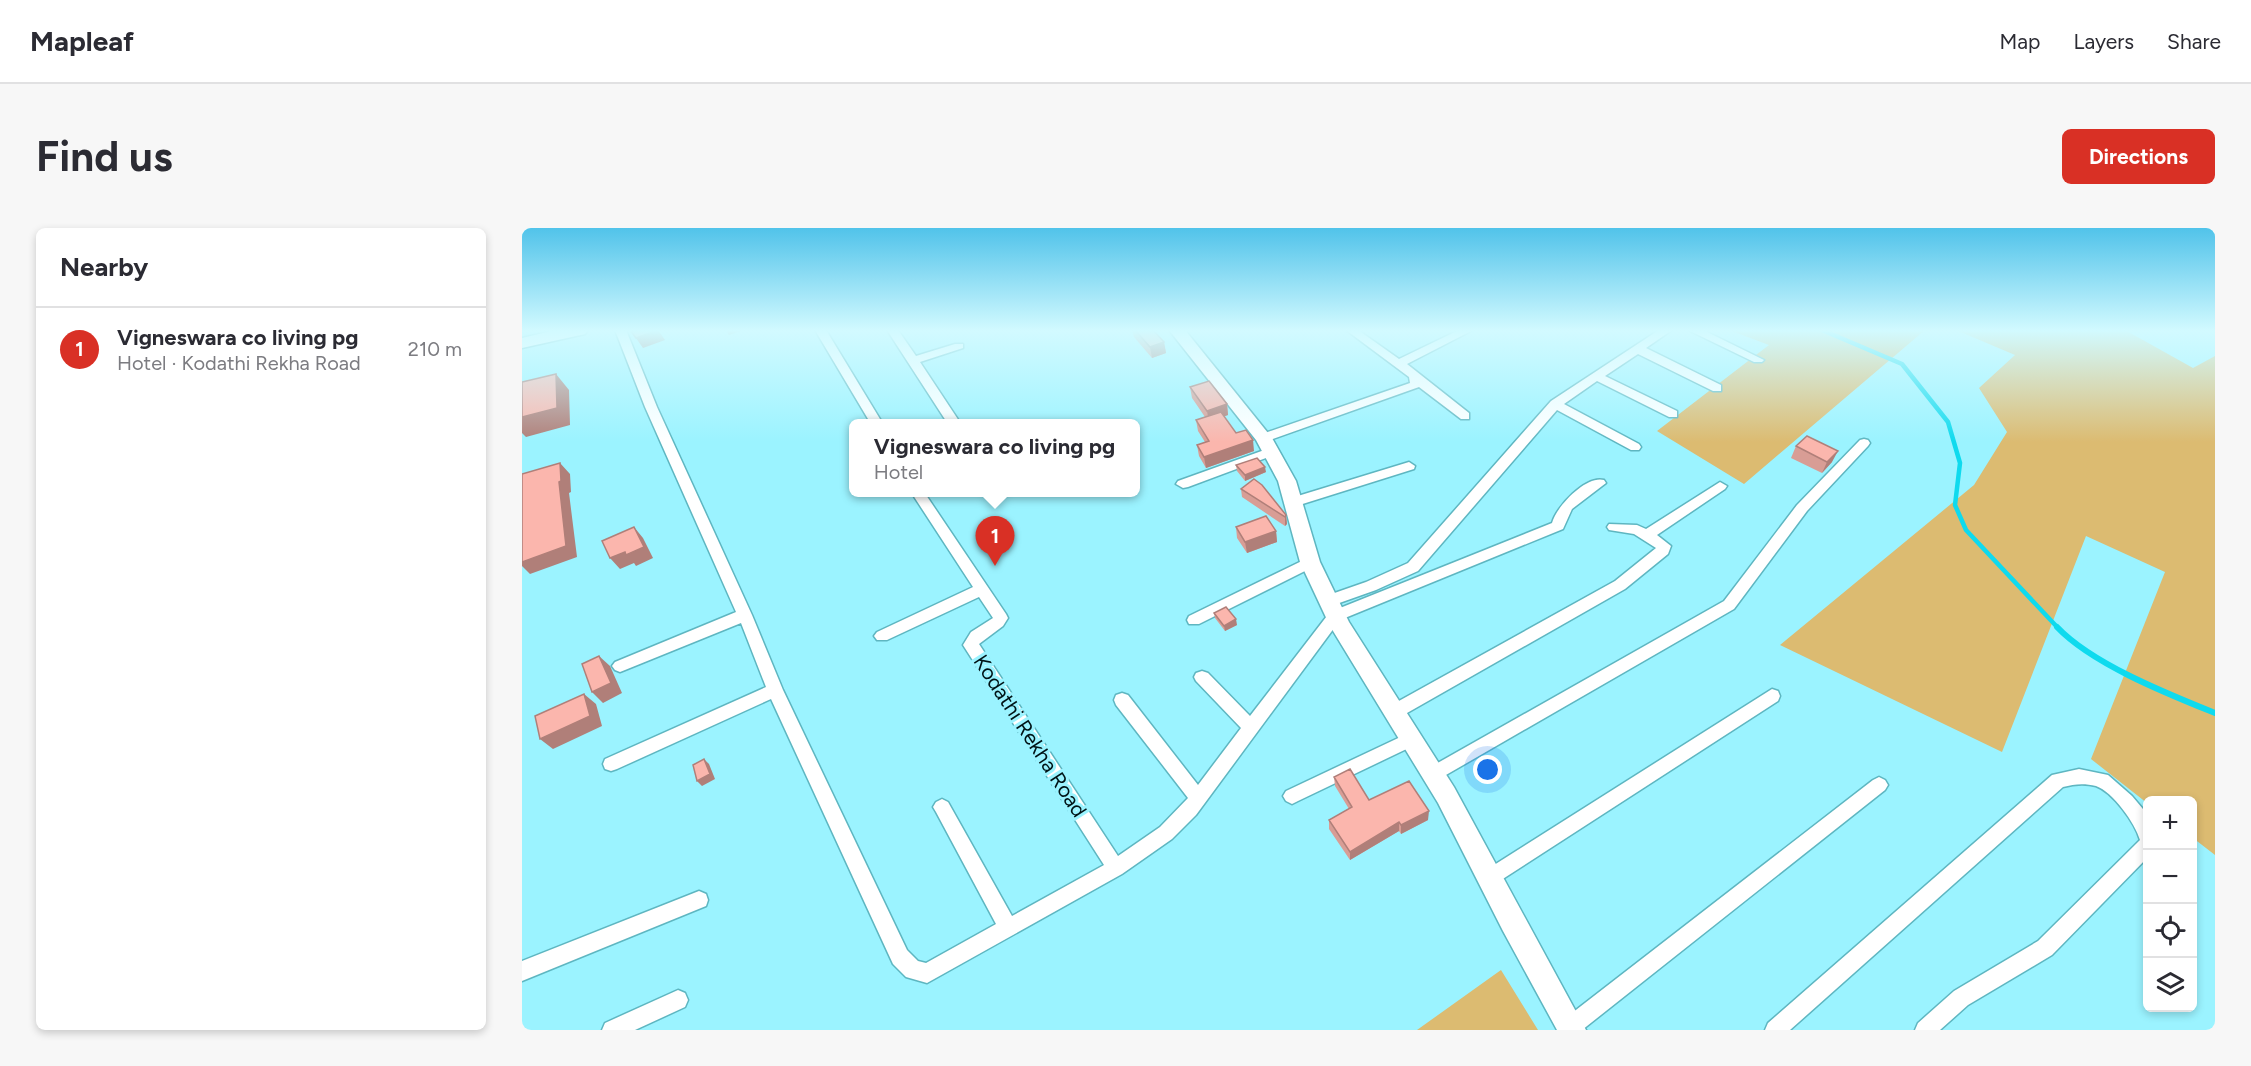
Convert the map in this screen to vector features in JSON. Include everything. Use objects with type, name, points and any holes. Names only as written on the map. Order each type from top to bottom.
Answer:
[{"type":"street","points":[[635,367],[745,615],[775,690],[900,957],[913,970],[927,973],[1116,868],[1166,833],[1198,798],[1251,728],[1331,608],[1413,567],[1555,404],[1611,367]]},
{"type":"street","points":[[844,367],[875,419]]},
{"type":"street","points":[[917,367],[953,419]]},
{"type":"street","points":[[1206,367],[1267,445],[1287,482],[1310,562],[1331,608],[1433,774],[1571,1028],[1879,785]]},
{"type":"street","points":[[1402,367],[1465,416]]},
{"type":"street","points":[[1675,367],[1717,388]]},
{"type":"street","points":[[1597,377],[1672,414]]},
{"type":"street","points":[[1183,484],[1267,445],[1415,385],[1417,380]]},
{"type":"street","points":[[1555,404],[1635,447]]},
{"type":"street","points":[[1433,774],[1729,604],[1802,508],[1864,443]]},
{"type":"street","points":[[1293,502],[1409,466]]},
{"type":"street","points":[[1331,608],[1558,526],[1560,513],[1567,505],[1599,483]]},
{"type":"street","points":[[1647,535],[1720,486]]},
{"type":"street","name":"Kodathi Rekha Road","points":[[920,497],[1001,618],[996,625],[971,640],[971,645],[1116,868]]},
{"type":"street","points":[[1394,712],[1620,585],[1663,550],[1664,546],[1647,535],[1636,530],[1614,527]]},
{"type":"street","points":[[1194,620],[1310,562]]},
{"type":"street","points":[[882,636],[981,589]]},
{"type":"street","points":[[620,666],[745,615]]},
{"type":"street","points":[[1202,677],[1251,728]]},
{"type":"street","points":[[611,764],[775,690]]},
{"type":"street","points":[[1489,878],[1772,696]]},
{"type":"street","points":[[1122,700],[1198,798]]},
{"type":"street","points":[[1292,796],[1411,739]]},
{"type":"street","points":[[1775,1030],[2058,780],[2079,776],[2102,780],[2126,801],[2143,822]]},
{"type":"street","points":[[942,807],[1008,928]]},
{"type":"street","points":[[1925,1030],[1961,998],[2045,948],[2143,849]]},
{"type":"street","points":[[522,971],[699,900]]},
{"type":"street","points":[[612,1030],[678,1000]]},
{"type":"shaded area","points":[[1740,367],[1881,367],[1744,484],[1657,431]]},
{"type":"shaded area","points":[[2001,367],[2215,367],[2215,855],[2197,841],[2197,796],[2143,796],[2143,800],[2091,759],[2165,572],[2086,536],[2002,752],[1780,645],[1974,485],[2007,432],[1979,388]]},
{"type":"shaded area","points":[[1501,970],[1538,1030],[1417,1030]]},
{"type":"building","points":[[556,374],[557,408],[522,417],[522,382]]},
{"type":"building","points":[[1209,381],[1227,404],[1207,411],[1190,387]]},
{"type":"building","points":[[1221,412],[1236,433],[1246,430],[1253,440],[1204,457],[1197,445],[1209,441],[1196,420]]},
{"type":"building","points":[[1807,436],[1838,451],[1827,462],[1796,446]]},
{"type":"building","points":[[1257,458],[1265,467],[1245,475],[1236,465]]},
{"type":"building","points":[[560,463],[561,481],[559,482],[566,546],[522,562],[522,474]]},
{"type":"building","points":[[1254,479],[1262,485],[1286,515],[1285,517],[1241,489]]},
{"type":"building","points":[[1266,516],[1276,531],[1245,542],[1236,527]]},
{"type":"building","points":[[634,527],[644,547],[626,555],[625,552],[610,558],[602,541]]},
{"type":"building","points":[[1226,607],[1236,619],[1224,626],[1214,613]]},
{"type":"building","points":[[599,656],[611,683],[592,692],[582,664]]},
{"type":"building","points":[[584,694],[590,716],[540,739],[535,716]]},
{"type":"building","points":[[704,759],[710,774],[697,781],[693,765]]},
{"type":"building","points":[[1350,769],[1369,800],[1409,781],[1429,811],[1401,825],[1399,822],[1350,852],[1329,820],[1352,807],[1334,777]]},
{"type":"waterway","points":[[1905,367],[1948,422],[1960,463],[1955,505],[1966,530],[2058,628]]},
{"type":"waterway","points":[[2058,628],[2090,653],[2132,677],[2215,713]]},
{"type":"place","name":"Vigneswara co living pg","points":[[995,566]]}]
